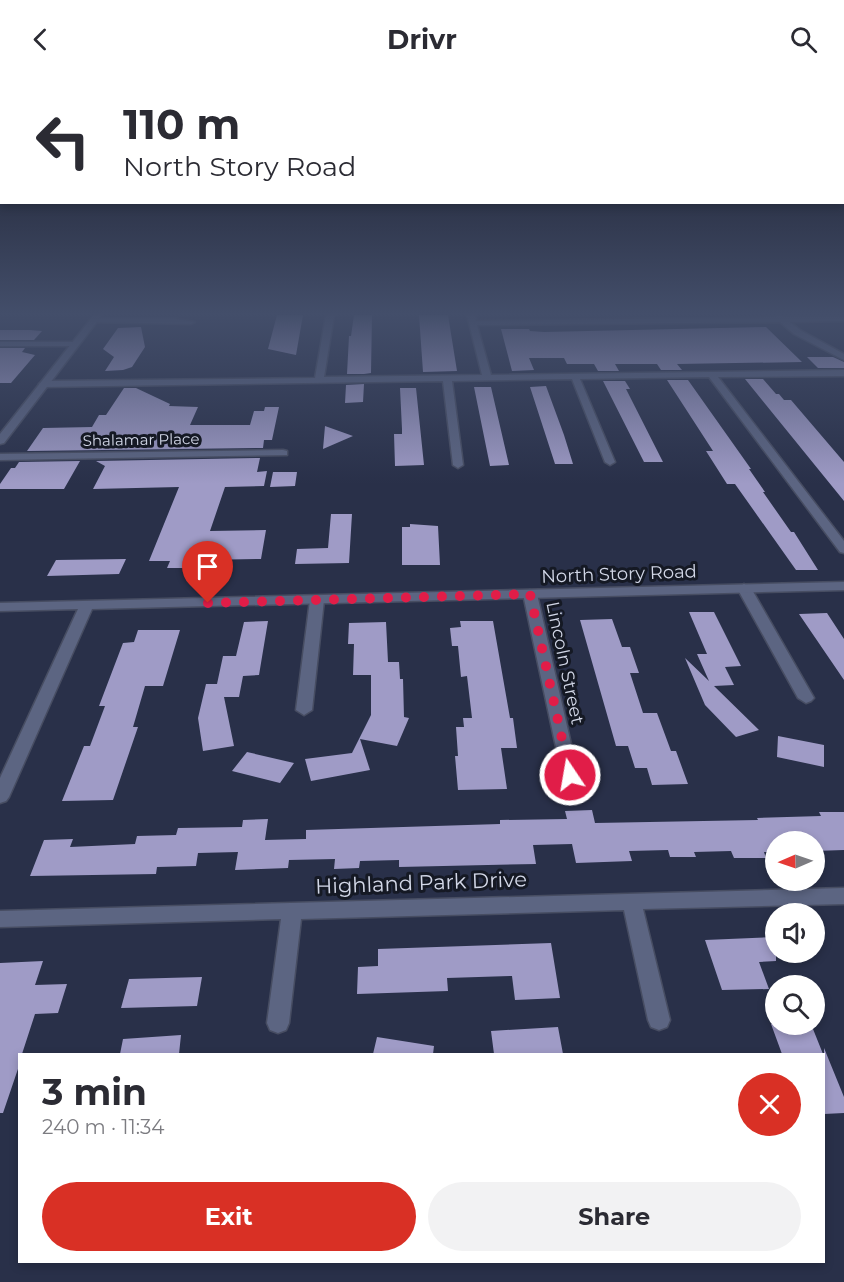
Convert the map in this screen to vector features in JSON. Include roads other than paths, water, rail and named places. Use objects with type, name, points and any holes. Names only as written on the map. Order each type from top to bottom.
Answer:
[{"type":"street","points":[[0,441],[54,371]]},
{"type":"street","points":[[319,381],[321,371]]},
{"type":"street","points":[[486,371],[488,378]]},
{"type":"street","points":[[44,384],[844,373]]},
{"type":"street","points":[[712,375],[844,549]]},
{"type":"street","points":[[576,377],[610,462]]},
{"type":"street","points":[[447,379],[458,465]]},
{"type":"street","name":"Shalamar Place","points":[[0,457],[283,453]]},
{"type":"street","name":"North Story Road","points":[[0,607],[844,586]]},
{"type":"street","points":[[744,588],[806,698]]},
{"type":"street","name":"Lincoln Street","points":[[530,594],[570,775]]},
{"type":"street","points":[[304,710],[317,600]]},
{"type":"street","points":[[0,797],[86,606]]},
{"type":"street","name":"Highland Park Drive","points":[[0,919],[844,896]]},
{"type":"street","points":[[632,902],[659,1020]]},
{"type":"street","points":[[278,1023],[292,911]]}]
